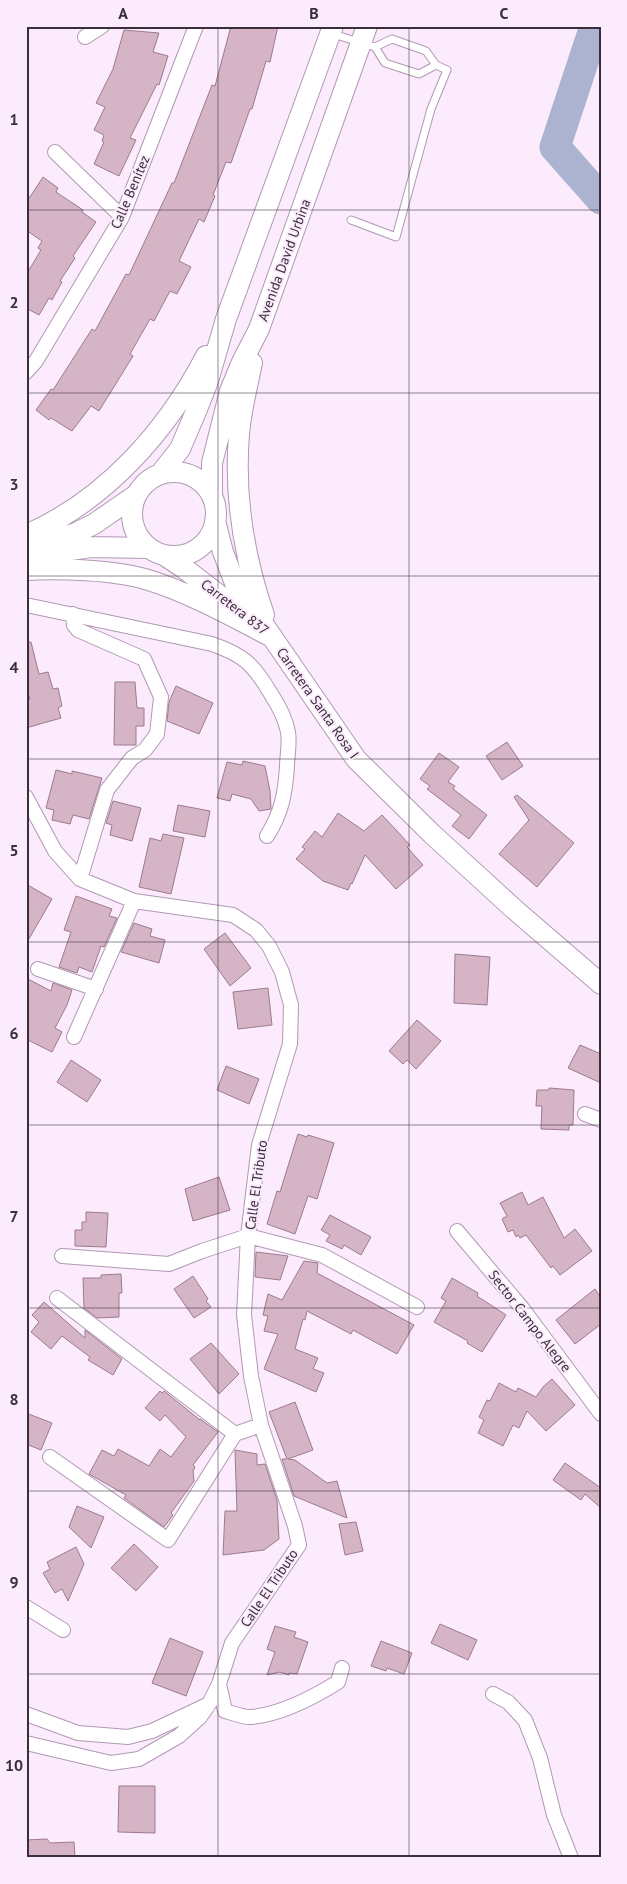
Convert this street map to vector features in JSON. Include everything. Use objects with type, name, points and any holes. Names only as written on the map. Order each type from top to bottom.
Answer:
[{"type":"street","points":[[86,37],[102,26]]},
{"type":"street","name":"Calle Benítez","points":[[26,372],[36,361],[122,217],[196,26]]},
{"type":"street","points":[[162,473],[180,449],[208,381],[226,319],[332,30]]},
{"type":"street","name":"Avenida David Urbina","points":[[212,495],[212,463],[230,391],[259,329],[368,39]]},
{"type":"street","points":[[55,152],[122,217]]},
{"type":"street","points":[[26,535],[48,526],[78,506],[134,458],[156,434],[195,377],[226,319]]},
{"type":"street","points":[[259,329],[245,394],[239,433],[237,467],[240,513],[246,548],[260,602],[272,637]]},
{"type":"street","points":[[26,350],[36,361]]},
{"type":"street","points":[[26,547],[76,533],[107,516],[136,495],[147,481],[162,473],[178,472],[195,477],[202,482],[212,495],[215,503],[215,521],[209,536],[197,549],[181,555],[90,546],[26,557]]},
{"type":"street","points":[[136,495],[131,511],[137,536],[156,552]]},
{"type":"street","name":"Carretera 837","points":[[215,521],[223,552],[235,583],[272,637]]},
{"type":"street","name":"Carretera 837","points":[[156,552],[205,583],[272,637]]},
{"type":"street","name":"Carretera Santa Rosa I","points":[[26,570],[102,572],[144,579],[230,615],[272,637],[356,759],[439,841],[601,984]]},
{"type":"street","points":[[26,606],[73,614],[212,644],[229,650],[243,658],[259,673],[282,710],[288,734],[283,802],[278,818],[267,836]]},
{"type":"street","points":[[73,614],[74,625],[78,630],[144,659],[161,697],[157,734],[145,750],[132,758],[107,790],[80,879]]},
{"type":"street","name":"Calle El Tributo","points":[[26,797],[55,851],[80,879],[134,901],[233,915],[256,930],[269,946],[282,972],[291,1005],[290,1044],[259,1145],[248,1236],[244,1315],[251,1376],[261,1425],[292,1517],[299,1544],[232,1643],[209,1704],[200,1717],[179,1736],[139,1759],[111,1763],[26,1743]]},
{"type":"street","points":[[74,1037],[134,901]]},
{"type":"street","points":[[38,969],[96,989]]},
{"type":"street","points":[[585,1114],[601,1120]]},
{"type":"street","name":"Sector Campo Alegre","points":[[457,1231],[522,1308],[601,1414]]},
{"type":"street","points":[[62,1256],[170,1264],[248,1236],[322,1255],[417,1306]]},
{"type":"street","points":[[57,1298],[235,1434]]},
{"type":"street","points":[[50,1456],[168,1540],[235,1434],[261,1425]]},
{"type":"street","points":[[26,1607],[63,1630]]},
{"type":"street","points":[[218,1684],[225,1711],[250,1717],[289,1708],[316,1696],[338,1682],[342,1668]]},
{"type":"street","points":[[493,1694],[508,1702],[525,1720],[540,1758],[554,1816],[572,1858]]},
{"type":"street","points":[[26,1714],[78,1733],[128,1737],[152,1731],[209,1704]]},
{"type":"lane","points":[[332,30],[368,39],[392,39],[426,51],[436,65],[447,70],[431,109],[396,236],[351,220]]},
{"type":"lane","points":[[368,39],[385,63],[419,74],[436,65]]},
{"type":"building","points":[[231,26],[278,26],[270,62],[266,61],[252,109],[250,109],[231,163],[226,162],[204,222],[199,219],[179,261],[191,267],[177,294],[170,291],[154,321],[150,319],[130,354],[133,356],[99,411],[91,406],[72,431],[51,418],[49,420],[36,410],[51,389],[53,390],[92,329],[95,331],[126,274],[129,275],[172,183],[174,183],[212,85],[215,86]]},
{"type":"building","points":[[124,30],[159,33],[153,52],[168,56],[159,85],[157,84],[130,138],[136,140],[119,176],[94,164],[104,142],[102,141],[104,135],[94,130],[105,107],[96,103],[113,69]]},
{"type":"building","points":[[43,177],[58,188],[56,192],[83,210],[82,212],[96,222],[73,256],[75,258],[60,281],[62,282],[52,300],[49,298],[39,315],[26,308],[26,275],[41,250],[38,248],[42,241],[26,230],[26,203]]},
{"type":"building","points":[[26,642],[31,642],[39,674],[48,672],[53,689],[58,688],[62,706],[58,708],[61,718],[26,728],[26,700],[30,699],[26,687]]},
{"type":"building","points":[[115,682],[135,682],[137,708],[144,708],[144,726],[136,726],[136,745],[114,745]]},
{"type":"building","points":[[176,686],[213,703],[199,734],[167,721],[169,702]]},
{"type":"building","points":[[507,742],[523,766],[502,780],[486,756]]},
{"type":"building","points":[[439,753],[459,767],[448,782],[455,786],[453,789],[487,815],[469,839],[452,826],[461,815],[427,789],[430,786],[420,779]]},
{"type":"building","points":[[243,761],[265,766],[271,809],[259,811],[251,799],[232,794],[230,801],[217,798],[227,762],[242,765]]},
{"type":"building","points":[[56,770],[72,774],[72,771],[102,778],[89,819],[73,815],[70,824],[52,820],[54,810],[46,808]]},
{"type":"building","points":[[517,795],[574,843],[537,887],[499,854],[529,820],[514,797]]},
{"type":"building","points":[[113,801],[141,808],[132,841],[110,835],[112,825],[106,823]]},
{"type":"building","points":[[178,805],[210,811],[205,837],[173,831]]},
{"type":"building","points":[[338,813],[364,831],[382,815],[410,845],[407,847],[423,865],[396,889],[365,855],[348,890],[323,881],[296,859],[305,849],[302,847],[315,831],[322,837]]},
{"type":"building","points":[[163,834],[184,838],[171,894],[139,887],[150,838],[161,841]]},
{"type":"building","points":[[26,884],[52,899],[26,944]]},
{"type":"building","points":[[76,896],[112,909],[109,916],[117,918],[104,947],[101,946],[92,972],[79,967],[77,973],[59,967],[71,932],[64,930]]},
{"type":"building","points":[[134,923],[152,929],[150,936],[165,940],[159,963],[121,952]]},
{"type":"building","points":[[225,933],[251,968],[230,986],[204,949]]},
{"type":"building","points":[[455,954],[490,957],[487,1005],[454,1003]]},
{"type":"building","points":[[26,978],[51,991],[53,983],[72,990],[67,1005],[55,1028],[62,1032],[52,1052],[26,1039]]},
{"type":"building","points":[[268,988],[272,1025],[238,1029],[233,992]]},
{"type":"building","points":[[417,1020],[441,1041],[416,1069],[407,1060],[403,1064],[389,1051]]},
{"type":"building","points":[[580,1045],[601,1054],[601,1083],[568,1068]]},
{"type":"building","points":[[71,1060],[101,1080],[87,1102],[57,1082]]},
{"type":"building","points":[[226,1066],[259,1079],[249,1104],[217,1090]]},
{"type":"building","points":[[549,1088],[574,1090],[573,1125],[569,1125],[569,1130],[541,1129],[542,1106],[536,1106],[537,1090],[549,1090]]},
{"type":"building","points":[[298,1134],[334,1143],[317,1199],[308,1196],[295,1234],[267,1224],[277,1191],[280,1192]]},
{"type":"building","points":[[219,1177],[230,1210],[193,1221],[185,1189]]},
{"type":"building","points":[[522,1192],[528,1205],[543,1197],[564,1238],[575,1229],[592,1251],[560,1275],[553,1266],[551,1268],[526,1235],[520,1238],[518,1235],[516,1237],[513,1230],[508,1232],[502,1219],[507,1216],[500,1203]]},
{"type":"building","points":[[86,1212],[108,1213],[106,1247],[75,1246],[75,1230],[82,1230],[82,1222],[86,1222]]},
{"type":"building","points":[[330,1215],[371,1237],[361,1255],[344,1245],[342,1249],[326,1241],[330,1235],[321,1230]]},
{"type":"building","points":[[256,1252],[288,1256],[280,1280],[255,1277]]},
{"type":"building","points":[[304,1261],[318,1263],[317,1273],[414,1325],[397,1354],[353,1330],[351,1334],[307,1311],[295,1349],[318,1358],[313,1369],[324,1373],[316,1392],[264,1369],[278,1334],[264,1331],[268,1316],[263,1315],[268,1294],[282,1300]]},
{"type":"building","points":[[121,1274],[122,1293],[119,1293],[119,1317],[97,1318],[84,1308],[83,1278],[101,1278],[101,1275]]},
{"type":"building","points":[[193,1276],[211,1307],[194,1318],[174,1289]]},
{"type":"building","points":[[452,1278],[478,1293],[477,1296],[506,1315],[482,1352],[467,1343],[468,1341],[434,1322],[446,1301],[441,1298]]},
{"type":"building","points":[[595,1289],[601,1298],[601,1324],[575,1344],[556,1320]]},
{"type":"building","points":[[44,1302],[85,1338],[85,1330],[122,1359],[113,1375],[88,1360],[90,1357],[62,1336],[51,1349],[31,1332],[39,1322],[32,1315]]},
{"type":"building","points":[[211,1343],[239,1374],[219,1394],[190,1359]]},
{"type":"building","points":[[552,1379],[575,1405],[546,1431],[527,1411],[519,1428],[513,1425],[503,1446],[478,1433],[484,1420],[479,1417],[487,1400],[490,1401],[499,1383],[516,1392],[518,1388],[536,1397]]},
{"type":"building","points":[[160,1391],[162,1393],[164,1391],[218,1432],[193,1465],[195,1467],[193,1471],[194,1481],[171,1513],[173,1515],[164,1527],[124,1498],[126,1495],[89,1474],[102,1450],[114,1456],[118,1449],[149,1466],[160,1449],[171,1457],[186,1437],[165,1415],[160,1421],[145,1408]]},
{"type":"building","points":[[295,1402],[313,1450],[288,1459],[295,1460],[327,1483],[337,1481],[347,1518],[294,1496],[282,1459],[287,1459],[269,1412]]},
{"type":"building","points":[[26,1413],[52,1423],[41,1450],[26,1444]]},
{"type":"building","points":[[235,1450],[257,1454],[257,1465],[265,1464],[277,1500],[279,1539],[264,1550],[223,1555],[225,1511],[237,1511]]},
{"type":"building","points":[[565,1463],[601,1488],[601,1508],[585,1494],[581,1500],[553,1480]]},
{"type":"building","points":[[77,1506],[104,1517],[91,1548],[69,1527]]},
{"type":"building","points":[[356,1522],[363,1551],[345,1555],[339,1524]]},
{"type":"building","points":[[134,1544],[158,1567],[136,1591],[111,1568]]},
{"type":"building","points":[[76,1547],[84,1564],[68,1601],[62,1589],[55,1593],[43,1573],[50,1569],[47,1562]]},
{"type":"building","points":[[440,1624],[477,1640],[468,1660],[431,1643]]},
{"type":"building","points":[[275,1626],[296,1632],[294,1637],[308,1642],[297,1674],[289,1673],[289,1675],[280,1672],[267,1675],[275,1652],[267,1649]]},
{"type":"building","points":[[170,1638],[203,1652],[186,1696],[152,1683]]},
{"type":"building","points":[[381,1641],[412,1653],[404,1674],[387,1668],[386,1671],[371,1666]]},
{"type":"building","points":[[119,1786],[155,1786],[155,1833],[118,1832]]},
{"type":"building","points":[[47,1839],[50,1843],[74,1842],[75,1858],[26,1858],[26,1840]]},
{"type":"waterway","points":[[595,26],[555,147],[601,199]]}]
